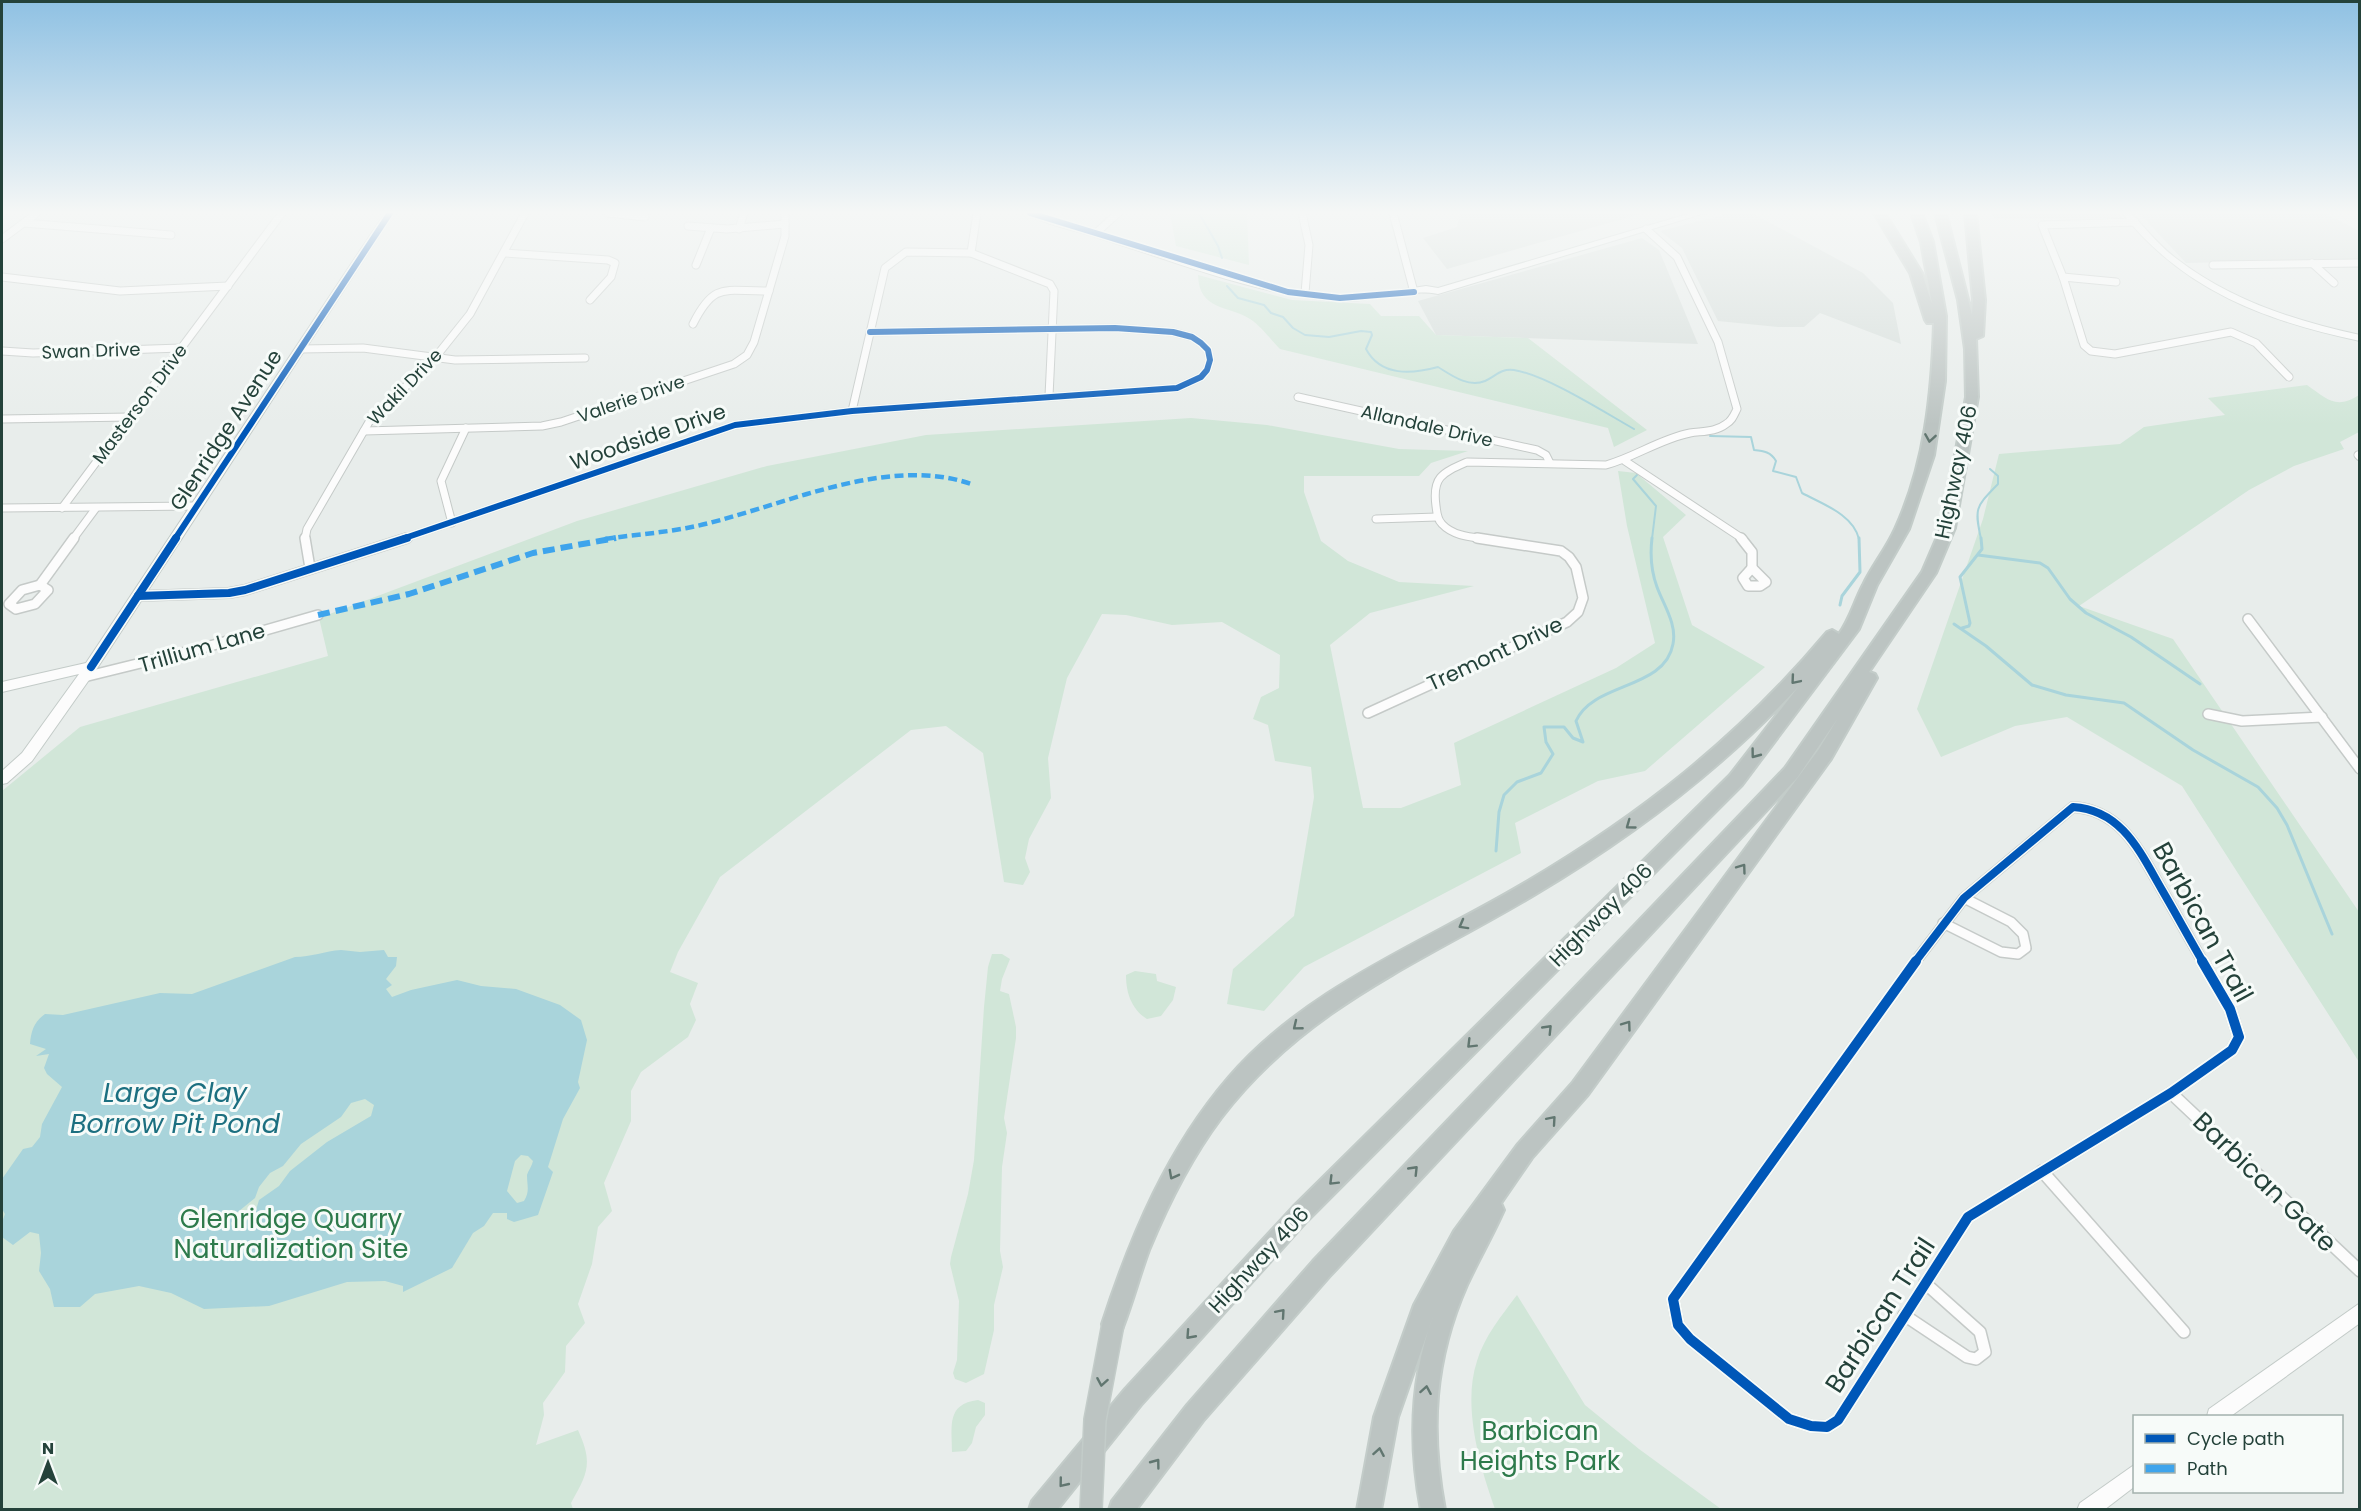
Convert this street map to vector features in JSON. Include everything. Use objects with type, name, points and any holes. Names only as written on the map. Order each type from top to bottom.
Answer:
[{"type":"highway","points":[[1920,284],[1928,308],[1939,381]]},
{"type":"highway","name":"Highway 406","points":[[1041,1509],[1133,1397],[1300,1214],[1736,780],[1854,625],[1870,585],[1902,529],[1928,455],[1939,381],[1940,316],[1934,284]]},
{"type":"highway","name":"Highway 406","points":[[1121,1509],[1195,1413],[1320,1269],[1791,773],[1929,573],[1948,528],[1972,397],[1971,349],[1959,284]]},
{"type":"highway","points":[[1972,397],[1979,300],[1977,284]]},
{"type":"highway","points":[[1369,1509],[1386,1417],[1422,1313],[1461,1239],[1525,1151],[1580,1089],[1825,754],[1929,573]]},
{"type":"highway","points":[[1090,1509],[1095,1420],[1113,1324],[1140,1242],[1180,1162],[1215,1109],[1262,1056],[1310,1015],[1342,993],[1525,892],[1626,828],[1677,790],[1748,728],[1788,689],[1870,585]]},
{"type":"highway","points":[[1433,1509],[1425,1476],[1422,1437],[1422,1413],[1431,1362],[1461,1272],[1525,1151]]},
{"type":"main road","name":"Glenridge Avenue","points":[[2,779],[27,757],[87,672],[344,284]]},
{"type":"main road","points":[[1256,284],[1288,292],[1340,298],[1426,289],[1438,291],[1465,284]]},
{"type":"main road","points":[[2211,284],[2230,295],[2288,319],[2360,338]]},
{"type":"main road","points":[[2,687],[87,672]]},
{"type":"main road","points":[[2217,1415],[2360,1312]]},
{"type":"main road","points":[[2087,1509],[2133,1476]]},
{"type":"street","points":[[57,284],[120,291],[228,286]]},
{"type":"street","name":"Masterson Drive","points":[[62,508],[230,284]]},
{"type":"street","name":"Wakil Drive","points":[[310,568],[307,529],[369,422],[434,358],[470,314],[487,284]]},
{"type":"street","points":[[590,300],[605,284]]},
{"type":"street","name":"Valerie Drive","points":[[364,431],[543,426],[734,364],[747,355],[754,342],[770,284]]},
{"type":"street","points":[[852,411],[881,284]]},
{"type":"street","points":[[1049,284],[1054,291],[1049,396]]},
{"type":"street","points":[[1305,293],[1306,284]]},
{"type":"street","points":[[1412,284],[1414,292]]},
{"type":"street","points":[[1376,519],[1437,517],[1434,491],[1438,479],[1456,465],[1478,461],[1606,465],[1625,461],[1689,433],[1714,429],[1727,424],[1735,415],[1737,408],[1718,342],[1690,284]]},
{"type":"street","points":[[2065,284],[2084,345],[2090,352],[2099,355],[2115,354],[2231,332],[2246,334],[2253,339],[2289,377]]},
{"type":"street","points":[[693,324],[704,304],[712,296],[724,292],[768,291]]},
{"type":"street","name":"Woodside Drive","points":[[138,596],[228,593],[245,590],[452,523],[735,425],[852,411],[1177,388],[1194,381],[1206,372],[1210,362],[1211,355],[1206,347],[1189,336],[1122,328],[1052,329]]},
{"type":"street","points":[[870,332],[1052,329]]},
{"type":"street","name":"Swan Drive","points":[[2,351],[33,354],[182,348]]},
{"type":"street","points":[[301,349],[363,348],[434,358],[585,358]]},
{"type":"street","name":"Allandale Drive","points":[[1298,397],[1536,450],[1546,455],[1550,463]]},
{"type":"street","points":[[2,419],[130,417]]},
{"type":"street","points":[[452,523],[441,481],[466,428]]},
{"type":"street","points":[[1625,461],[1742,538],[1752,552],[1752,568]]},
{"type":"street","points":[[2,508],[196,507]]},
{"type":"street","points":[[40,585],[96,508]]},
{"type":"street","name":"Tremont Drive","points":[[1368,713],[1567,622],[1578,612],[1583,598],[1576,567],[1561,551],[1460,534],[1442,525],[1437,517]]},
{"type":"street","name":"Trillium Lane","points":[[87,672],[199,649],[318,615]]},
{"type":"street","points":[[2248,619],[2360,769]]},
{"type":"street","points":[[2208,714],[2241,721],[2322,717]]},
{"type":"street","name":"Barbican Trail","points":[[2073,807],[2091,807],[2119,823],[2133,839],[2230,1009],[2239,1037],[2232,1050],[2172,1093],[1968,1217],[1838,1420],[1827,1427],[1811,1426],[1789,1419],[1690,1339],[1678,1325],[1673,1299],[1943,922],[1964,898],[2073,807]]},
{"type":"street","points":[[1943,922],[2001,952],[2018,954],[2026,948],[2023,934],[2011,922],[1964,898]]},
{"type":"street","name":"Barbican Gate","points":[[2172,1093],[2360,1271]]},
{"type":"street","points":[[2042,1171],[2184,1332]]},
{"type":"street","name":"Barbican Trail","points":[[1904,1315],[1967,1357],[1976,1359],[1985,1352],[1980,1332],[1925,1282]]},
{"type":"shaded area","points":[[1480,284],[1673,284],[1698,344],[1436,335],[1418,301]]},
{"type":"shaded area","points":[[1700,284],[1874,284],[1893,303],[1901,344],[1820,313],[1804,327],[1778,327],[1718,321]]},
{"type":"green space","points":[[1199,284],[1230,284],[1292,300],[1370,304],[1381,316],[1419,316],[1436,335],[1528,338],[1647,430],[1614,447],[1608,428],[1280,349],[1250,319],[1209,301],[1203,295]]},
{"type":"green space","points":[[2307,385],[2332,401],[2344,402],[2359,395],[2359,432],[2340,442],[2344,449],[2294,466],[2249,490],[2079,606],[2173,639],[2359,912],[2359,1062],[2182,786],[2067,717],[2015,726],[1941,757],[1917,709],[1983,519],[1999,454],[2120,444],[2144,427],[2225,415],[2208,398]]},
{"type":"green space","name":"Glenridge Quarry Naturalization Site","points":[[1191,418],[1267,425],[1399,449],[1468,451],[1431,463],[1419,476],[1304,476],[1304,492],[1321,541],[1348,561],[1399,582],[1474,586],[1370,613],[1330,645],[1363,808],[1401,808],[1461,785],[1454,743],[1616,668],[1655,643],[1627,526],[1618,471],[1636,473],[1686,515],[1663,537],[1692,625],[1765,667],[1645,771],[1598,781],[1515,823],[1521,853],[1304,967],[1264,1011],[1227,1004],[1233,969],[1294,916],[1314,797],[1311,767],[1275,761],[1268,725],[1253,719],[1261,697],[1279,688],[1280,655],[1222,622],[1172,625],[1126,615],[1102,614],[1067,678],[1048,758],[1051,798],[1029,839],[1025,858],[1030,872],[1023,885],[1004,882],[983,753],[946,726],[911,730],[720,877],[678,952],[670,972],[698,983],[690,1004],[696,1020],[688,1037],[641,1072],[631,1091],[631,1121],[604,1183],[612,1211],[598,1227],[592,1264],[578,1304],[585,1323],[566,1346],[565,1372],[543,1403],[544,1415],[536,1445],[578,1430],[586,1451],[585,1475],[571,1503],[573,1509],[2,1509],[2,791],[80,727],[328,656],[319,618],[577,521],[767,466],[926,435]]},
{"type":"green space","points":[[992,954],[1002,954],[1010,959],[1000,991],[1009,994],[1016,1027],[1004,1118],[1007,1133],[1002,1167],[1000,1251],[1003,1267],[994,1305],[994,1330],[984,1374],[966,1383],[955,1379],[953,1373],[957,1360],[959,1301],[950,1264],[974,1160],[984,1007],[988,967]]},
{"type":"green space","points":[[1135,971],[1156,974],[1157,981],[1176,987],[1173,1000],[1161,1016],[1147,1019],[1133,1005],[1128,994],[1126,975]]},
{"type":"green space","name":"Barbican Heights Park","points":[[1517,1295],[1585,1405],[1639,1449],[1721,1509],[1495,1509],[1479,1456],[1471,1397],[1477,1361],[1484,1343]]},
{"type":"green space","points":[[978,1400],[985,1403],[985,1415],[976,1427],[972,1443],[966,1451],[952,1452],[952,1425],[956,1411],[968,1402]]},
{"type":"water","name":"Large Clay Borrow Pit Pond","points":[[341,950],[360,952],[384,950],[388,957],[397,957],[396,966],[386,979],[392,985],[386,989],[392,997],[411,990],[457,980],[481,986],[516,989],[560,1005],[581,1020],[587,1040],[578,1082],[580,1088],[563,1119],[548,1167],[553,1172],[538,1215],[514,1222],[507,1219],[507,1213],[493,1213],[484,1226],[473,1233],[452,1268],[403,1292],[403,1286],[385,1281],[347,1282],[269,1306],[204,1309],[171,1293],[139,1286],[95,1294],[80,1307],[54,1307],[50,1289],[39,1271],[41,1253],[39,1234],[30,1232],[13,1245],[2,1237],[2,1222],[5,1214],[2,1209],[2,1179],[23,1149],[32,1147],[40,1137],[42,1124],[62,1087],[47,1074],[44,1068],[49,1054],[36,1056],[46,1049],[30,1044],[32,1031],[38,1020],[45,1014],[63,1015],[160,993],[192,994],[295,957]],"holes":[[[365,1099],[374,1105],[371,1116],[327,1142],[290,1171],[279,1186],[259,1200],[256,1210],[242,1226],[232,1227],[231,1223],[239,1211],[255,1198],[259,1187],[270,1173],[283,1166],[301,1144],[341,1117],[351,1103]],[[521,1155],[528,1156],[533,1161],[527,1175],[526,1197],[524,1201],[517,1203],[507,1191],[515,1161]]]},
{"type":"waterway","points":[[1227,286],[1238,298],[1264,305],[1271,313],[1283,317],[1293,328],[1305,335],[1329,337],[1361,331],[1371,332],[1372,335],[1366,349],[1380,365],[1389,369],[1408,372],[1438,367],[1460,380],[1472,383],[1485,381],[1506,370],[1527,373],[1558,386],[1634,429]]},
{"type":"waterway","points":[[1710,436],[1751,437],[1754,450],[1767,452],[1776,461],[1773,471],[1796,477],[1802,493],[1844,516],[1856,530],[1859,539]]},
{"type":"waterway","points":[[1981,539],[1979,508],[1998,484],[1998,476],[1990,469]]},
{"type":"waterway","points":[[1637,475],[1633,479],[1656,506],[1652,539]]},
{"type":"waterway","points":[[1496,851],[1499,812],[1504,795],[1517,782],[1541,773],[1553,754],[1546,742],[1544,727],[1564,727],[1573,738],[1583,742],[1576,721],[1585,708],[1597,699],[1657,670],[1667,659],[1674,637],[1669,615],[1653,575],[1652,538]]},
{"type":"waterway","points":[[1840,605],[1842,596],[1860,572],[1859,538]]},
{"type":"waterway","points":[[1962,628],[1969,626],[1970,623],[1960,577],[1982,549],[1981,538]]},
{"type":"waterway","points":[[1978,555],[2040,563],[2048,568],[2070,599],[2086,613],[2131,637],[2200,684]]},
{"type":"waterway","points":[[1954,624],[1986,646],[2032,685],[2066,695],[2124,703],[2193,750],[2258,787],[2277,808],[2287,825],[2332,934]]},
{"type":"marked path","points":[[318,615],[409,594],[533,553],[606,539],[688,528],[841,484],[914,475],[955,478],[974,485]]},
{"type":"cycle path","points":[[91,667],[344,284]]},
{"type":"cycle path","points":[[1256,284],[1288,292],[1340,298],[1414,292]]},
{"type":"cycle path","points":[[138,596],[229,593],[245,590],[452,523],[735,425],[852,411],[1177,388],[1201,377],[1207,370],[1210,360],[1205,346],[1192,337],[1145,328],[870,332]]},
{"type":"cycle path","points":[[2073,807],[2099,812],[2120,826],[2133,839],[2230,1009],[2239,1037],[2232,1050],[2171,1093],[1968,1217],[1838,1420],[1827,1427],[1811,1426],[1789,1419],[1690,1339],[1678,1325],[1673,1299],[1943,923],[1964,898],[2073,807]]}]
